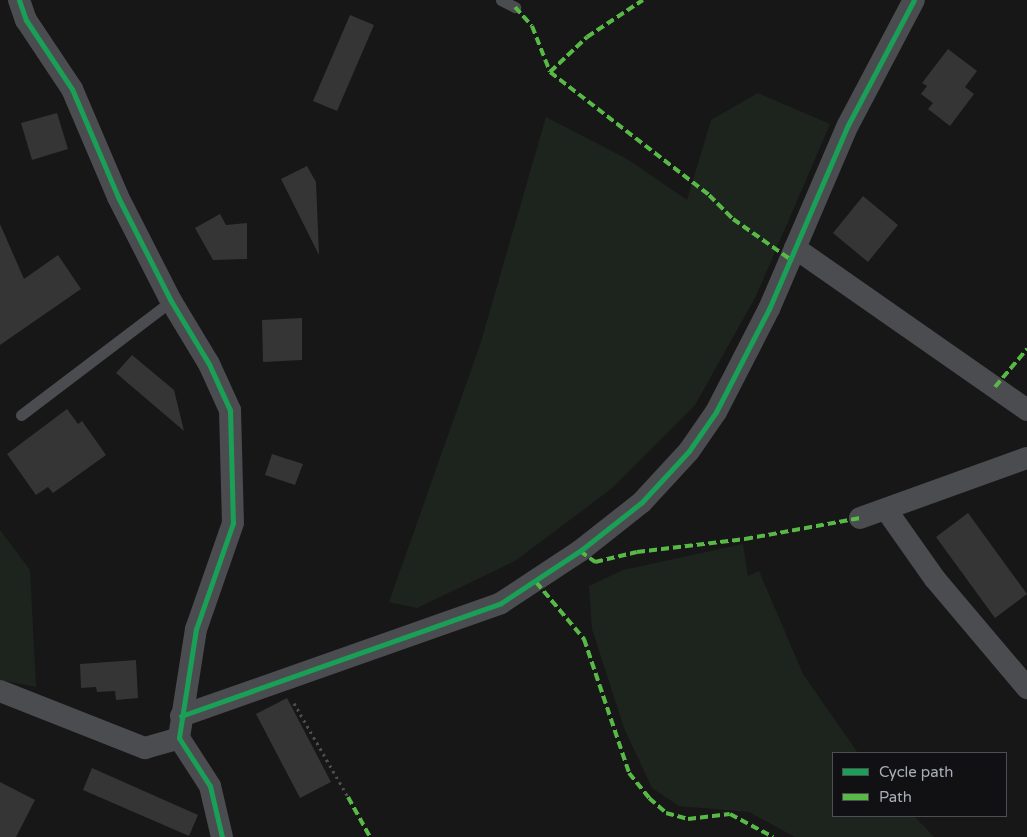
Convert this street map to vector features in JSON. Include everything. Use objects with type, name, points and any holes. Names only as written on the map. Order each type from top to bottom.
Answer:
[{"type":"street","points":[[19,0],[26,20],[72,89],[118,197],[171,301],[208,364],[230,410],[233,524],[196,629],[180,727],[210,786],[222,837]]},
{"type":"street","points":[[0,691],[145,748],[180,727],[282,681],[501,603],[580,551],[642,502],[689,451],[716,412],[769,309],[848,125],[914,0]]},
{"type":"street","points":[[795,248],[1027,410]]},
{"type":"street","points":[[860,518],[887,511],[1027,458]]},
{"type":"street","points":[[887,511],[935,579],[1027,688]]},
{"type":"lane","points":[[502,0],[515,7]]},
{"type":"lane","points":[[21,414],[171,301]]},
{"type":"path","points":[[282,681],[348,796]]},
{"type":"shaded area","points":[[758,93],[830,124],[756,296],[695,405],[611,489],[515,561],[417,608],[389,602],[480,345],[546,117],[627,159],[687,200],[711,120]]},
{"type":"shaded area","points":[[0,530],[30,570],[36,687],[0,680]]},
{"type":"shaded area","points":[[743,544],[748,576],[759,571],[803,674],[857,752],[832,752],[832,817],[915,817],[934,837],[795,837],[749,812],[679,806],[652,788],[624,728],[592,629],[589,586],[623,570]]},
{"type":"building","points":[[350,15],[374,25],[337,111],[313,101]]},
{"type":"building","points":[[948,49],[977,71],[965,87],[974,94],[950,126],[928,109],[933,103],[921,94],[927,86],[922,83]]},
{"type":"building","points":[[57,113],[68,149],[32,160],[21,123]]},
{"type":"building","points":[[307,166],[316,182],[319,255],[281,179]]},
{"type":"building","points":[[863,196],[898,225],[868,262],[833,233]]},
{"type":"building","points":[[220,214],[226,225],[247,223],[247,259],[213,260],[195,228]]},
{"type":"building","points":[[0,224],[24,279],[58,255],[81,289],[0,345]]},
{"type":"building","points":[[302,318],[302,360],[263,362],[262,320]]},
{"type":"building","points":[[132,355],[174,390],[184,431],[116,373]]},
{"type":"building","points":[[67,409],[78,424],[82,421],[106,455],[53,493],[48,487],[36,495],[7,454]]},
{"type":"building","points":[[272,454],[303,464],[295,485],[265,475]]},
{"type":"building","points":[[968,513],[1027,594],[995,618],[936,537]]},
{"type":"building","points":[[136,660],[138,698],[116,700],[115,691],[97,692],[96,687],[81,688],[80,664]]},
{"type":"building","points":[[287,698],[331,782],[300,798],[256,714]]},
{"type":"building","points":[[92,768],[198,815],[189,836],[83,790]]},
{"type":"building","points":[[0,782],[35,800],[16,837],[0,837]]},
{"type":"marked path","points":[[550,72],[587,37],[643,0]]},
{"type":"marked path","points":[[515,7],[532,26],[550,72],[709,195],[733,219],[790,259]]},
{"type":"marked path","points":[[995,387],[1027,349]]},
{"type":"marked path","points":[[580,551],[595,562],[637,552],[745,539],[860,518]]},
{"type":"marked path","points":[[536,582],[584,639],[629,773],[649,798],[666,813],[688,819],[730,814],[773,837]]},
{"type":"marked path","points":[[348,797],[370,837]]},
{"type":"cycle path","points":[[19,0],[26,20],[72,89],[118,197],[171,301],[209,364],[230,410],[233,523],[196,629],[179,738],[210,786],[222,837]]},
{"type":"cycle path","points":[[181,716],[501,603],[580,551],[642,502],[689,451],[716,412],[769,309],[848,125],[914,0]]}]
